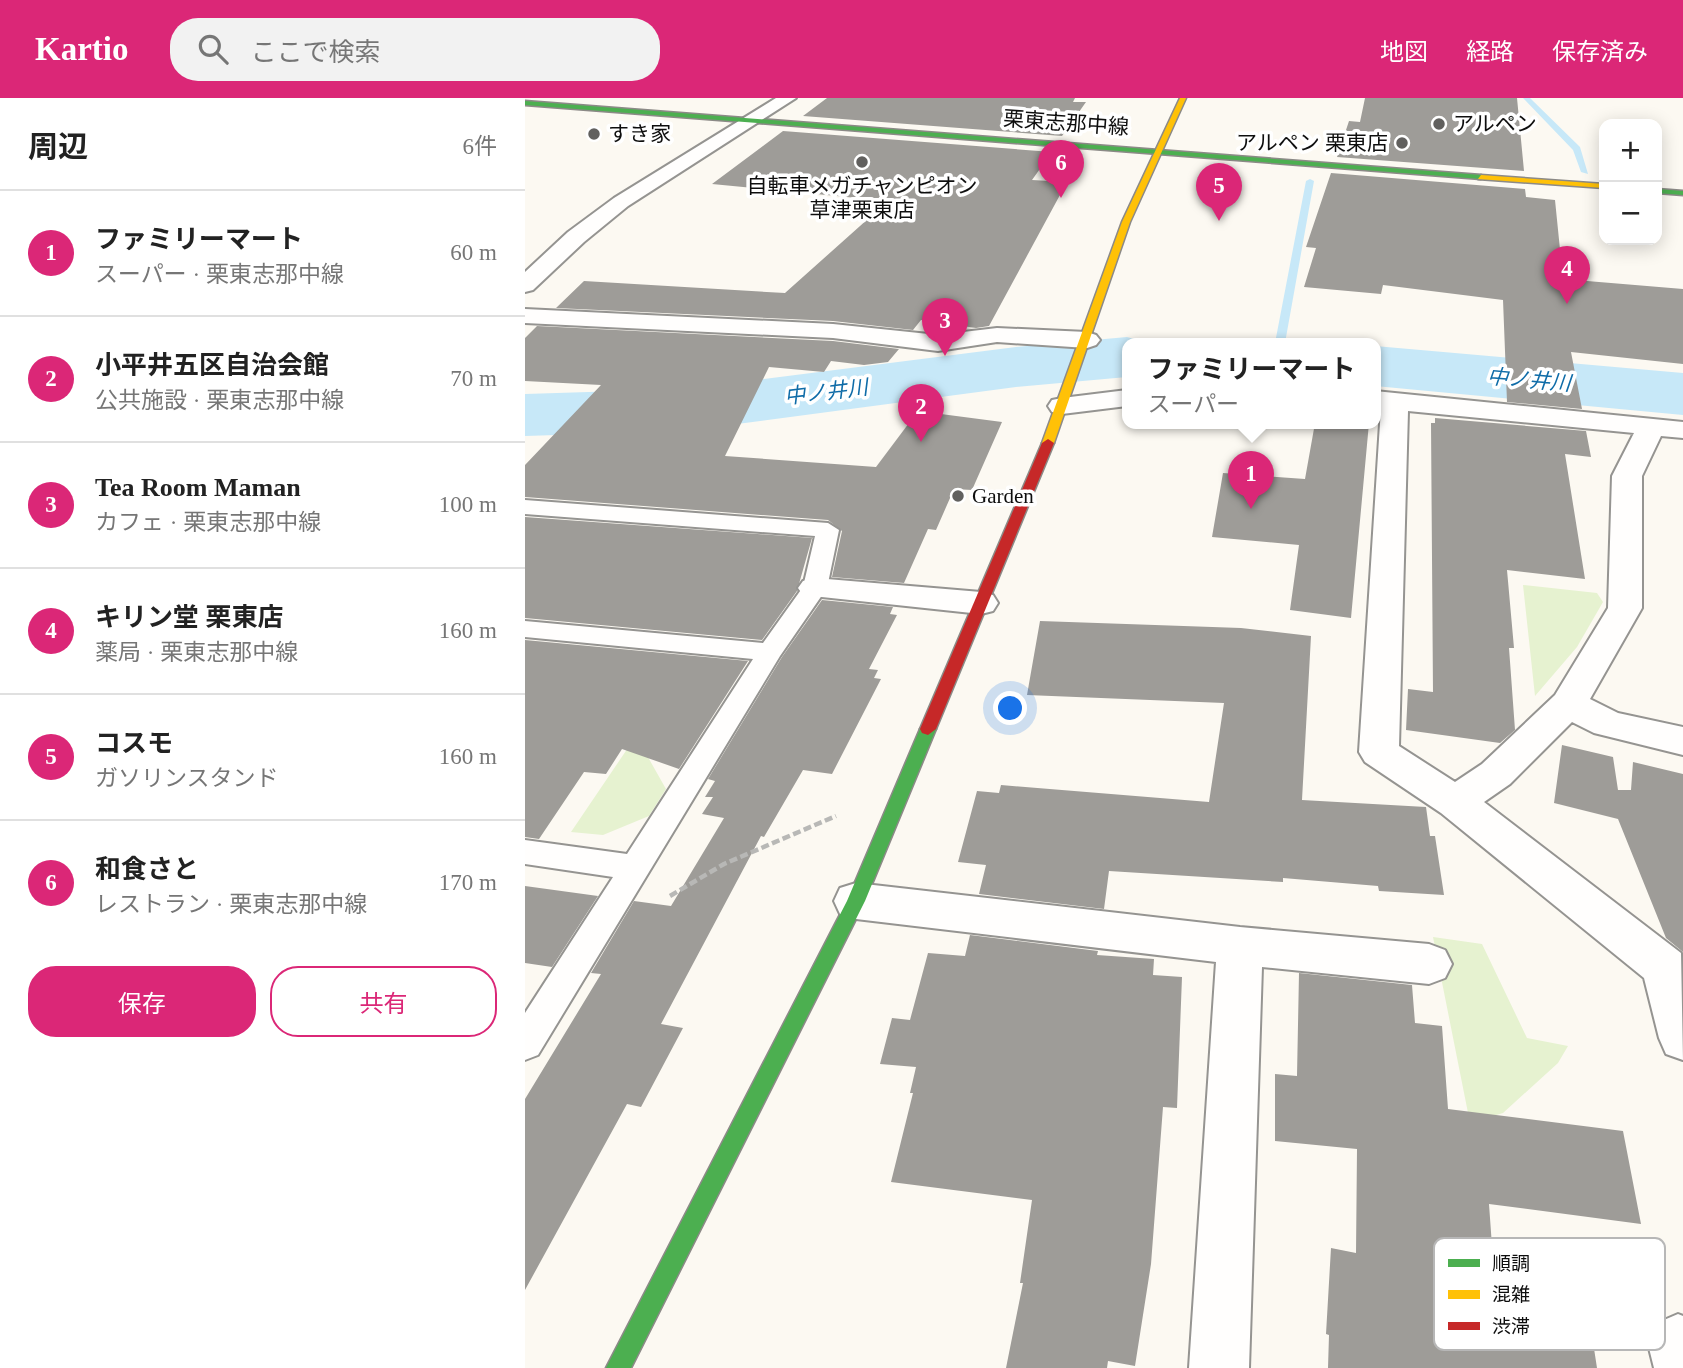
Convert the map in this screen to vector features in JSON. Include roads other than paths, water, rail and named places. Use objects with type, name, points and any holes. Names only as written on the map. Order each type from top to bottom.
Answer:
[{"type":"street","points":[[527,282],[576,237],[621,202],[788,98]]},
{"type":"street","points":[[618,1368],[856,901],[1067,395],[1111,263],[1157,151],[1183,98]]},
{"type":"street","name":"栗東志那中線","points":[[525,103],[1599,187]]},
{"type":"street","points":[[1662,191],[1683,193]]},
{"type":"street","points":[[525,316],[833,331],[938,343],[996,335],[1086,342]]},
{"type":"street","points":[[1067,395],[1122,398]]},
{"type":"street","points":[[1668,428],[1385,400],[1379,752],[1455,802],[1665,967],[1683,1038]]},
{"type":"street","points":[[1455,802],[1496,774],[1568,704],[1625,608],[1627,476],[1668,428]]},
{"type":"street","points":[[815,588],[981,603]]},
{"type":"street","points":[[1568,704],[1608,724],[1683,741]]},
{"type":"street","points":[[856,901],[1240,946],[1429,964]]},
{"type":"street","points":[[1219,1368],[1240,946]]},
{"type":"lane","points":[[525,507],[828,530],[815,588],[770,652],[615,903],[536,1007],[525,1044]]},
{"type":"lane","points":[[525,629],[770,652]]},
{"type":"lane","points":[[525,852],[638,868]]},
{"type":"waterway","points":[[1526,98],[1577,149],[1585,172]]},
{"type":"waterway","points":[[1281,338],[1310,181]]},
{"type":"waterway","name":"中ノ井川","points":[[525,415],[684,410],[1016,367],[1122,357]]},
{"type":"waterway","name":"中ノ井川","points":[[1381,367],[1683,394]]},
{"type":"place","name":"アルペン","points":[[1439,124]]},
{"type":"place","name":"すき家","points":[[594,134]]},
{"type":"place","name":"アルペン 栗東店","points":[[1402,143]]},
{"type":"place","name":"自転車メガチャンピオン 草津栗東店","points":[[862,162]]},
{"type":"place","name":"和食さと","points":[[1061,198]]},
{"type":"place","name":"コスモ","points":[[1219,221]]},
{"type":"place","name":"キリン堂 栗東店","points":[[1567,304]]},
{"type":"place","name":"Tea Room Maman","points":[[945,356]]},
{"type":"place","name":"小平井五区自治会館","points":[[921,442]]},
{"type":"place","name":"Garden","points":[[958,496]]},
{"type":"place","name":"ファミリーマート","points":[[1251,509]]}]
